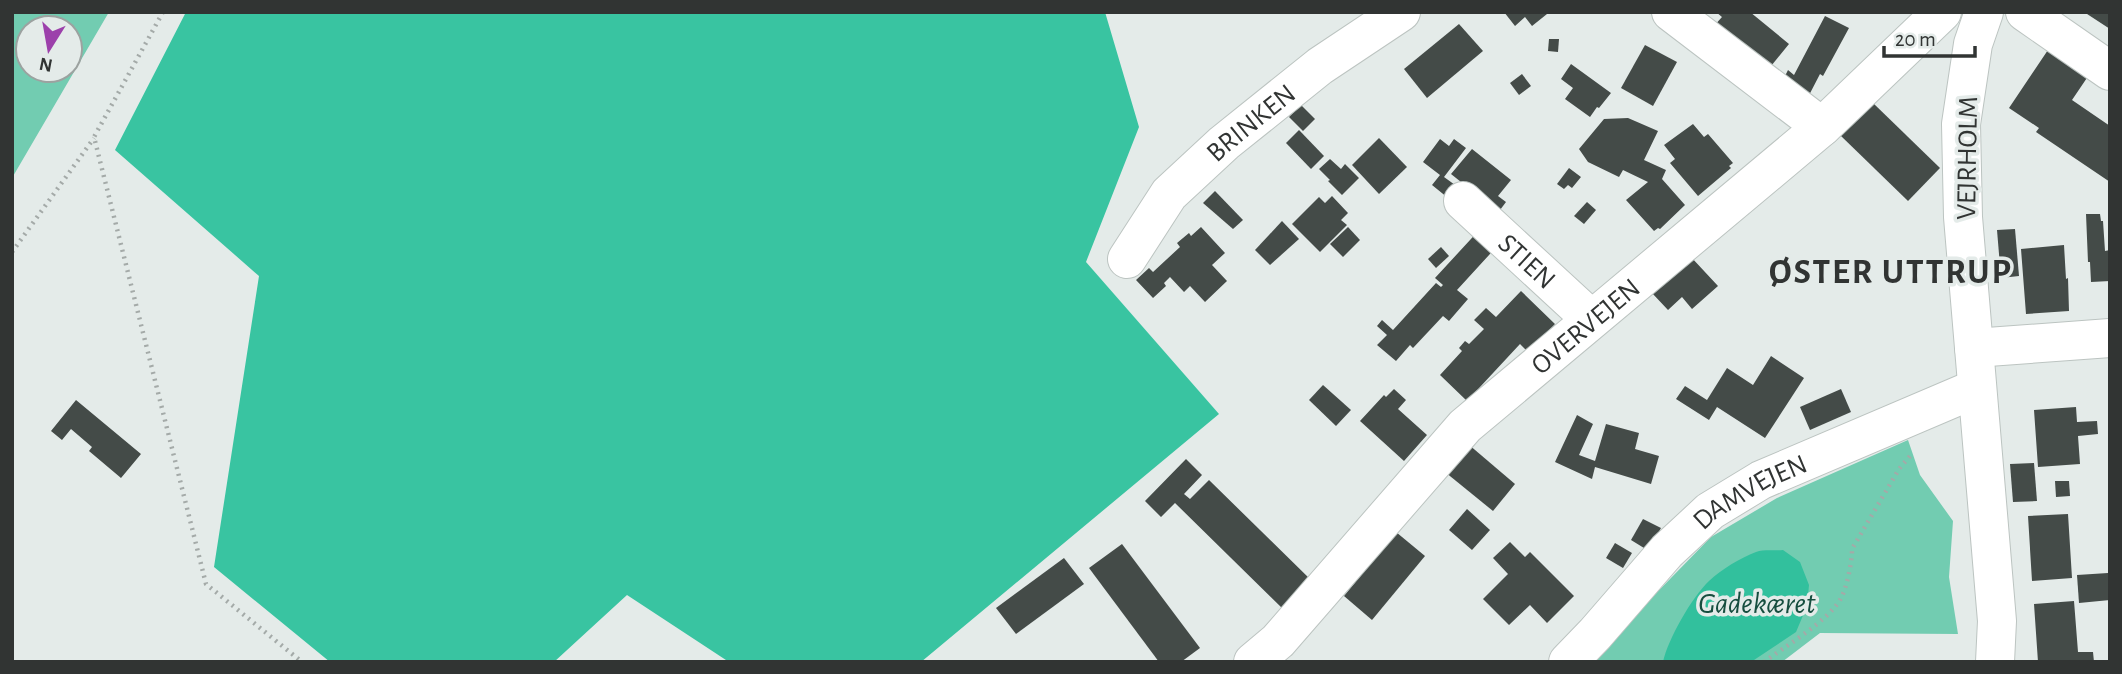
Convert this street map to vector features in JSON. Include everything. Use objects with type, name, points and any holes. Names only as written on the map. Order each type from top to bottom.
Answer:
[{"type":"street","name":"BRINKEN","points":[[1126,259],[1169,194],[1224,143],[1321,66],[1401,12]]},
{"type":"street","points":[[1671,12],[1822,127]]},
{"type":"street","name":"OVERVEJEN","points":[[1253,662],[1278,641],[1465,426],[1822,127],[1942,12]]},
{"type":"street","name":"VEJRHOLM","points":[[1984,12],[1973,44],[1961,124],[1963,217],[1997,621],[1995,662]]},
{"type":"street","points":[[2025,12],[2110,71]]},
{"type":"street","name":"STIEN","points":[[1463,201],[1591,319]]},
{"type":"street","points":[[1974,348],[2109,349]]},
{"type":"street","name":"DAMVEJEN","points":[[1567,662],[1667,551],[1710,511],[1761,480],[1977,388]]},
{"type":"path","points":[[12,252],[94,137],[163,12]]},
{"type":"path","points":[[94,137],[206,584],[302,662]]},
{"type":"path","points":[[1764,662],[1830,613],[1841,598],[1852,559],[1852,549],[1899,469],[1911,455]]},
{"type":"shaded area","points":[[12,12],[109,12],[84,55],[84,14],[14,14],[14,84],[67,84],[12,178]]},
{"type":"shaded area","points":[[186,12],[1105,12],[1139,127],[1086,262],[1219,414],[921,662],[729,662],[627,595],[554,662],[330,662],[214,567],[259,276],[115,150]]},
{"type":"shaded area","points":[[1908,440],[1920,475],[1953,521],[1949,577],[1958,634],[1820,633],[1782,662],[1589,662],[1711,537],[1777,498]]},
{"type":"water","name":"Gadekæret","points":[[1783,550],[1800,562],[1809,585],[1807,606],[1796,632],[1751,662],[1663,662],[1681,619],[1709,581],[1750,554]]},
{"type":"building","points":[[1504,12],[1547,14],[1532,26],[1525,17],[1515,26]]},
{"type":"building","points":[[1716,12],[1750,12],[1789,44],[1767,71],[1713,27],[1722,17]]},
{"type":"building","points":[[2084,12],[2110,12],[2110,29]]},
{"type":"building","points":[[1825,16],[1849,28],[1806,101],[1782,82],[1788,70],[1794,75]]},
{"type":"building","points":[[1459,24],[1483,51],[1427,98],[1404,69]]},
{"type":"building","points":[[1549,39],[1559,39],[1558,52],[1548,51]]},
{"type":"building","points":[[2052,44],[2095,66],[2072,100],[2110,126],[2110,182],[2036,132],[2039,128],[2009,108]]},
{"type":"building","points":[[1645,45],[1677,62],[1653,106],[1621,88]]},
{"type":"building","points":[[1571,64],[1611,93],[1590,117],[1565,99],[1573,88],[1561,79]]},
{"type":"building","points":[[1522,74],[1531,86],[1519,95],[1510,83]]},
{"type":"building","points":[[1872,102],[1940,168],[1908,201],[1840,135]]},
{"type":"building","points":[[1301,105],[1315,119],[1303,131],[1289,117]]},
{"type":"building","points":[[1628,118],[1658,131],[1644,160],[1666,170],[1662,179],[1685,205],[1660,229],[1654,231],[1626,200],[1648,182],[1623,170],[1619,177],[1588,162],[1579,149],[1604,119]]},
{"type":"building","points":[[1693,124],[1704,137],[1708,134],[1733,163],[1729,166],[1731,168],[1698,196],[1670,163],[1675,159],[1664,145]]},
{"type":"building","points":[[1299,130],[1324,156],[1311,169],[1286,143]]},
{"type":"building","points":[[1379,138],[1407,167],[1379,194],[1352,165]]},
{"type":"building","points":[[1440,139],[1449,146],[1454,139],[1466,148],[1444,177],[1462,190],[1453,202],[1432,185],[1440,175],[1423,162]]},
{"type":"building","points":[[1472,149],[1511,180],[1498,196],[1506,202],[1500,210],[1491,206],[1451,174]]},
{"type":"building","points":[[1330,159],[1341,169],[1345,164],[1359,178],[1342,195],[1319,169]]},
{"type":"building","points":[[1569,168],[1581,177],[1572,188],[1568,185],[1564,189],[1557,184]]},
{"type":"building","points":[[1215,191],[1243,220],[1233,229],[1203,203]]},
{"type":"building","points":[[1332,196],[1348,213],[1341,220],[1347,225],[1320,252],[1292,224],[1319,197],[1325,203]]},
{"type":"building","points":[[1587,202],[1596,210],[1584,224],[1574,216]]},
{"type":"building","points":[[2086,214],[2100,214],[2103,221],[2105,251],[2110,250],[2110,281],[2091,282]]},
{"type":"building","points":[[1282,221],[1299,239],[1270,265],[1255,250]]},
{"type":"building","points":[[1201,227],[1225,253],[1212,265],[1227,281],[1205,302],[1190,286],[1184,292],[1170,277],[1164,283],[1166,286],[1153,298],[1136,280],[1149,268],[1153,272],[1180,247],[1177,243]]},
{"type":"building","points":[[1348,227],[1360,240],[1343,257],[1330,244]]},
{"type":"building","points":[[1482,227],[1500,243],[1457,290],[1468,299],[1449,321],[1443,316],[1413,348],[1410,345],[1396,361],[1377,345],[1387,335],[1377,326],[1382,320],[1393,330],[1436,283],[1441,287],[1443,285],[1435,278]]},
{"type":"building","points":[[2015,229],[2019,276],[2001,278],[1997,230]]},
{"type":"building","points":[[2064,245],[2069,311],[2026,314],[2021,249]]},
{"type":"building","points":[[1441,247],[1449,256],[1436,268],[1428,259]]},
{"type":"building","points":[[1691,257],[1718,286],[1692,309],[1682,297],[1668,310],[1652,293]]},
{"type":"building","points":[[1521,291],[1555,324],[1528,352],[1520,344],[1467,401],[1440,375],[1462,351],[1459,348],[1465,341],[1469,344],[1484,329],[1474,320],[1486,308],[1496,317]]},
{"type":"building","points":[[1771,356],[1804,378],[1765,438],[1717,407],[1709,420],[1676,399],[1685,386],[1707,400],[1727,368],[1753,385]]},
{"type":"building","points":[[1323,385],[1351,410],[1336,426],[1309,400]]},
{"type":"building","points":[[1394,389],[1406,400],[1398,409],[1427,435],[1404,461],[1360,421],[1384,395],[1386,397]]},
{"type":"building","points":[[1841,389],[1851,412],[1810,430],[1800,407]]},
{"type":"building","points":[[76,400],[141,454],[121,478],[89,451],[92,447],[71,429],[62,440],[51,431]]},
{"type":"building","points":[[2076,407],[2077,422],[2097,421],[2098,434],[2078,436],[2080,464],[2038,467],[2034,410]]},
{"type":"building","points":[[1577,415],[1593,424],[1579,455],[1595,461],[1606,424],[1639,433],[1635,449],[1659,456],[1651,484],[1595,467],[1592,479],[1555,462]]},
{"type":"building","points":[[1468,444],[1515,484],[1493,511],[1445,472]]},
{"type":"building","points":[[1186,459],[1202,475],[1184,494],[1190,499],[1209,480],[1312,581],[1283,609],[1175,503],[1161,517],[1145,501]]},
{"type":"building","points":[[2034,463],[2037,501],[2013,502],[2010,464]]},
{"type":"building","points":[[2055,481],[2069,481],[2070,496],[2056,497]]},
{"type":"building","points":[[1467,509],[1490,530],[1472,550],[1449,530]]},
{"type":"building","points":[[2068,514],[2072,578],[2032,581],[2028,516]]},
{"type":"building","points":[[1643,519],[1661,528],[1653,543],[1644,548],[1631,540]]},
{"type":"building","points":[[1396,532],[1425,556],[1372,620],[1344,596]]},
{"type":"building","points":[[1510,542],[1525,557],[1530,552],[1574,596],[1547,623],[1530,605],[1509,625],[1483,599],[1508,574],[1493,558]]},
{"type":"building","points":[[1615,543],[1632,553],[1623,568],[1606,558]]},
{"type":"building","points":[[1122,544],[1200,648],[1181,662],[1159,662],[1089,568]]},
{"type":"building","points":[[1064,558],[1084,584],[1016,634],[996,608]]},
{"type":"building","points":[[2108,573],[2110,600],[2079,603],[2077,575]]},
{"type":"building","points":[[2074,601],[2078,652],[2093,652],[2094,662],[2038,662],[2034,604]]},
{"type":"district","name":"ØSTER UTTRUP","points":[[1891,271]]}]
